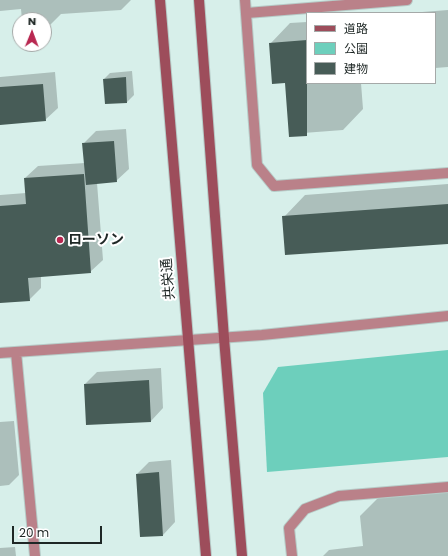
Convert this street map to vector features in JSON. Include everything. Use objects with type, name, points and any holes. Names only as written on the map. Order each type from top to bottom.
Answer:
[{"type":"street","name":"共栄通","points":[[160,0],[206,556]]},
{"type":"street","points":[[199,0],[242,556]]},
{"type":"street","points":[[246,0],[257,165],[274,186],[448,173]]},
{"type":"street","points":[[246,13],[406,0]]},
{"type":"street","points":[[0,353],[224,338],[448,316]]},
{"type":"street","points":[[16,352],[35,556]]},
{"type":"street","points":[[292,556],[289,528],[305,509],[339,496],[448,487]]},
{"type":"green space","points":[[448,350],[448,457],[267,472],[263,393],[278,367]]},
{"type":"building","points":[[306,40],[307,136],[289,137],[285,83],[272,84],[269,43]]},
{"type":"building","points":[[126,77],[127,103],[105,104],[103,79]]},
{"type":"building","points":[[43,84],[46,121],[0,125],[0,87]]},
{"type":"building","points":[[114,141],[117,182],[86,185],[82,143]]},
{"type":"building","points":[[84,174],[91,273],[28,278],[30,301],[0,303],[0,206],[26,204],[24,178]]},
{"type":"building","points":[[448,204],[448,244],[285,255],[282,216]]},
{"type":"building","points":[[149,380],[151,422],[86,425],[84,384]]},
{"type":"building","points":[[159,472],[163,536],[140,537],[136,474]]},
{"type":"place","name":"ローソン","points":[[60,240]]}]
